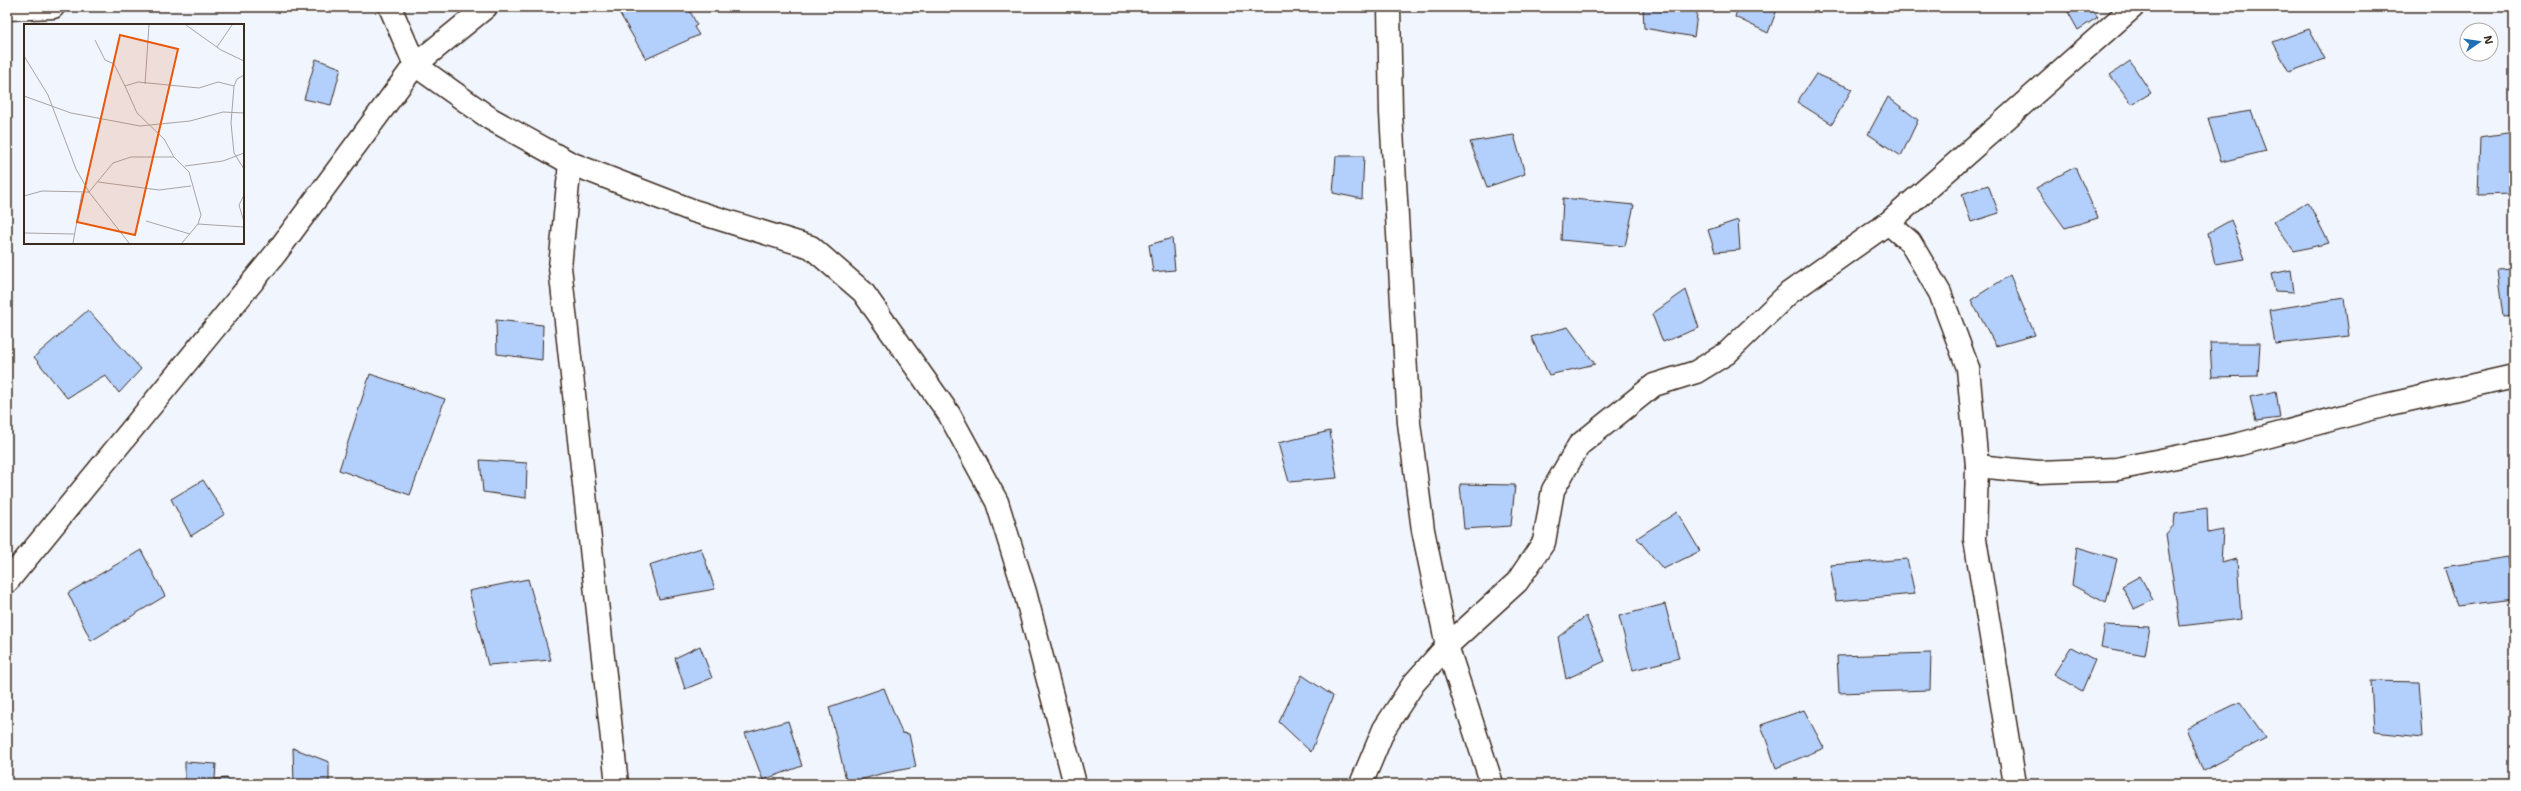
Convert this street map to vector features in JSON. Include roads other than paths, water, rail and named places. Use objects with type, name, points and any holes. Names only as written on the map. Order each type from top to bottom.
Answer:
[{"type":"street","points":[[7,9],[53,7]]},
{"type":"street","points":[[390,7],[415,64],[491,119],[570,163],[694,211],[812,247],[863,292],[949,414],[997,502],[1025,592],[1075,784]]},
{"type":"street","points":[[7,582],[276,253],[415,64],[486,7]]},
{"type":"street","points":[[1388,7],[1391,113],[1409,423],[1423,530],[1447,646],[1492,784]]},
{"type":"street","points":[[1360,784],[1384,729],[1414,683],[1447,646],[1517,582],[1544,542],[1553,490],[1579,445],[1654,385],[1696,372],[1727,353],[1789,293],[1888,223],[2133,7]]},
{"type":"street","points":[[570,163],[560,267],[617,784]]},
{"type":"street","points":[[1888,223],[1910,242],[1940,293],[1965,361],[1975,431],[1977,466],[1975,539],[2015,784]]},
{"type":"street","points":[[1977,466],[2040,472],[2117,469],[2240,444],[2386,405],[2514,376]]}]
